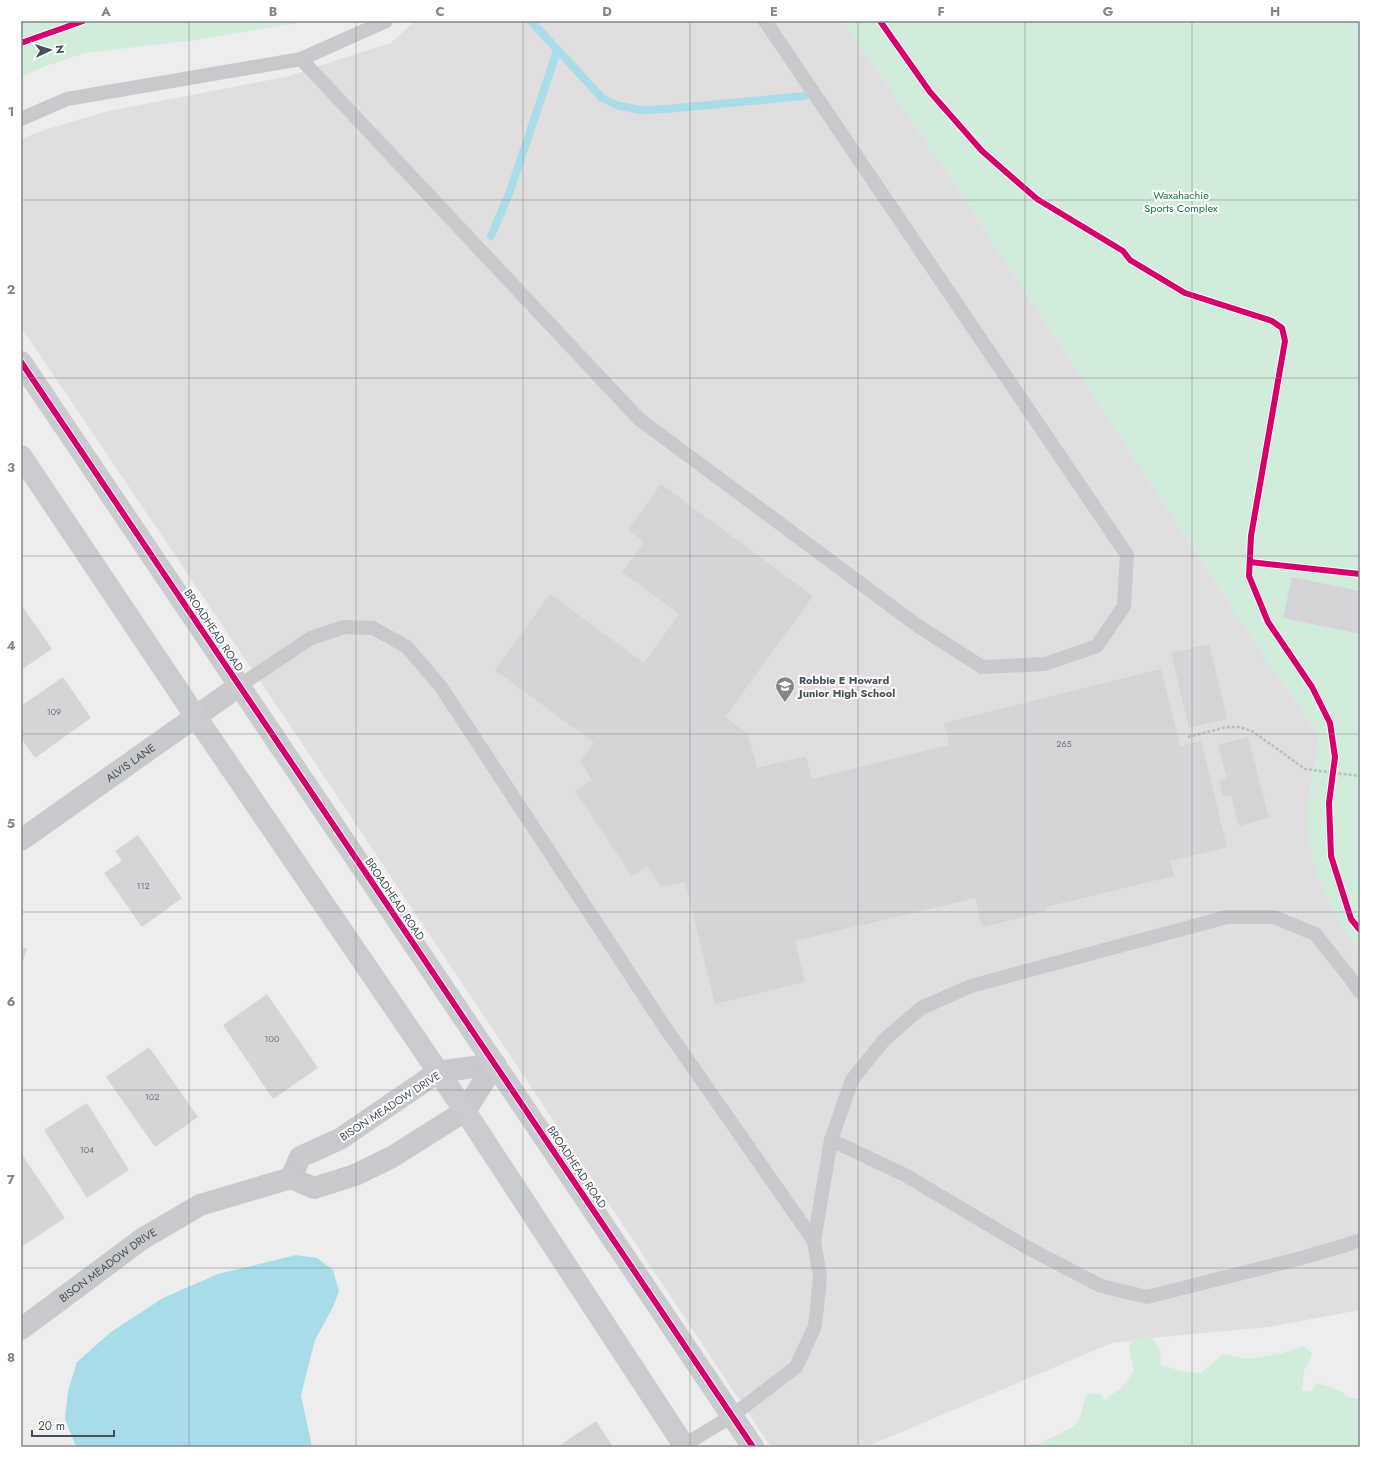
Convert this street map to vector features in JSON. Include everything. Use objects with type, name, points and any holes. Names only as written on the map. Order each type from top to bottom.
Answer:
[{"type":"street","name":"BROADHEAD ROAD","points":[[21,362],[753,1447]]},
{"type":"street","points":[[21,456],[438,1072],[684,1446]]},
{"type":"street","name":"ALVIS LANE","points":[[21,840],[239,686]]},
{"type":"street","points":[[291,1178],[314,1188],[355,1175],[392,1157],[464,1111],[495,1064]]},
{"type":"street","name":"BISON MEADOW DRIVE","points":[[21,1329],[142,1239],[200,1205],[291,1178],[300,1157],[340,1139],[438,1072],[495,1064]]},
{"type":"lane","points":[[21,119],[67,100],[301,59],[386,21]]},
{"type":"lane","points":[[301,59],[639,419],[918,626],[982,667],[1045,664],[1097,646],[1124,606],[1127,555],[765,21]]},
{"type":"lane","points":[[239,686],[311,638],[344,627],[373,628],[407,647],[441,687],[664,1026],[814,1241]]},
{"type":"lane","points":[[684,1446],[732,1416],[796,1367],[815,1326],[820,1277],[814,1241],[831,1140],[852,1080],[884,1040],[920,1008],[971,986],[1227,918],[1274,916],[1314,934],[1360,992]]},
{"type":"lane","points":[[831,1140],[905,1176],[1028,1248],[1101,1286],[1147,1297],[1346,1246],[1360,1240]]},
{"type":"path","points":[[1188,737],[1227,727],[1239,727],[1252,732],[1305,769],[1360,776]]},
{"type":"shaded area","name":"Robbie E Howard Junior High School","points":[[416,21],[843,21],[942,165],[1273,670],[1319,735],[1308,808],[1317,876],[1334,912],[1360,950],[1360,1310],[1268,1327],[1112,1343],[866,1447],[771,1447],[297,736],[21,327],[21,140],[35,133],[104,112],[285,77],[390,43]]},
{"type":"green space","points":[[21,21],[308,21],[196,40],[85,53],[46,66],[21,77]]},
{"type":"green space","name":"Waxahachie Sports Complex","points":[[843,21],[1360,21],[1360,950],[1348,936],[1328,902],[1314,864],[1310,845],[1307,826],[1308,807],[1319,735],[1273,670],[942,165]]},
{"type":"green space","points":[[1152,1337],[1160,1350],[1161,1365],[1181,1371],[1201,1373],[1223,1354],[1249,1359],[1282,1353],[1304,1346],[1312,1353],[1309,1363],[1304,1369],[1302,1390],[1311,1392],[1317,1383],[1329,1386],[1342,1392],[1347,1397],[1360,1399],[1360,1447],[1021,1447],[1029,1444],[1039,1444],[1074,1426],[1080,1418],[1086,1394],[1100,1394],[1104,1400],[1120,1389],[1134,1372],[1129,1348],[1133,1338]]},
{"type":"water","points":[[296,1255],[317,1258],[333,1270],[339,1291],[333,1307],[315,1340],[301,1395],[312,1447],[76,1447],[65,1419],[68,1391],[77,1362],[111,1332],[163,1298],[218,1274]]},
{"type":"building","points":[[661,484],[813,596],[725,717],[748,734],[757,768],[806,756],[812,779],[949,745],[944,723],[1161,669],[1180,746],[1201,741],[1227,847],[1170,861],[1174,876],[1046,907],[1047,911],[982,927],[975,898],[795,941],[805,982],[715,1004],[685,882],[661,887],[648,866],[632,876],[575,791],[592,780],[580,761],[594,743],[495,670],[550,594],[644,663],[679,614],[622,572],[644,542],[628,530]]},
{"type":"building","points":[[1292,577],[1360,591],[1360,634],[1283,618]]},
{"type":"building","points":[[22,606],[52,649],[21,670],[21,607]]},
{"type":"building","points":[[1209,644],[1227,719],[1189,728],[1171,653]]},
{"type":"building","points":[[63,677],[91,718],[35,758],[21,738],[21,706]]},
{"type":"building","points":[[1248,737],[1269,818],[1239,826],[1231,795],[1223,797],[1219,781],[1227,779],[1218,745]]},
{"type":"building","points":[[138,835],[182,898],[142,927],[104,873],[122,861],[115,851]]},
{"type":"building","points":[[21,947],[27,949],[21,966]]},
{"type":"building","points":[[267,994],[318,1068],[273,1099],[223,1025]]},
{"type":"building","points":[[149,1047],[198,1117],[155,1147],[106,1077]]},
{"type":"building","points":[[87,1103],[129,1170],[87,1198],[44,1130]]},
{"type":"building","points":[[21,1155],[65,1218],[23,1246],[21,1244]]},
{"type":"building","points":[[596,1421],[613,1447],[557,1447]]},
{"type":"waterway","points":[[531,21],[602,98],[619,106],[642,110],[667,109],[804,96]]},
{"type":"waterway","points":[[491,236],[509,194],[557,51]]},
{"type":"cycle path","points":[[21,43],[83,21]]},
{"type":"cycle path","points":[[880,21],[930,92],[982,151],[1037,199],[1123,251],[1130,260],[1185,293],[1272,321],[1282,328],[1285,341],[1251,536],[1249,576],[1268,622],[1312,687],[1330,723],[1335,757],[1329,803],[1331,856],[1351,919],[1360,930]]},
{"type":"cycle path","points":[[21,362],[753,1447]]},
{"type":"cycle path","points":[[1250,562],[1360,574]]},
{"type":"place","name":"Robbie E Howard Junior High School","points":[[785,703]]}]
